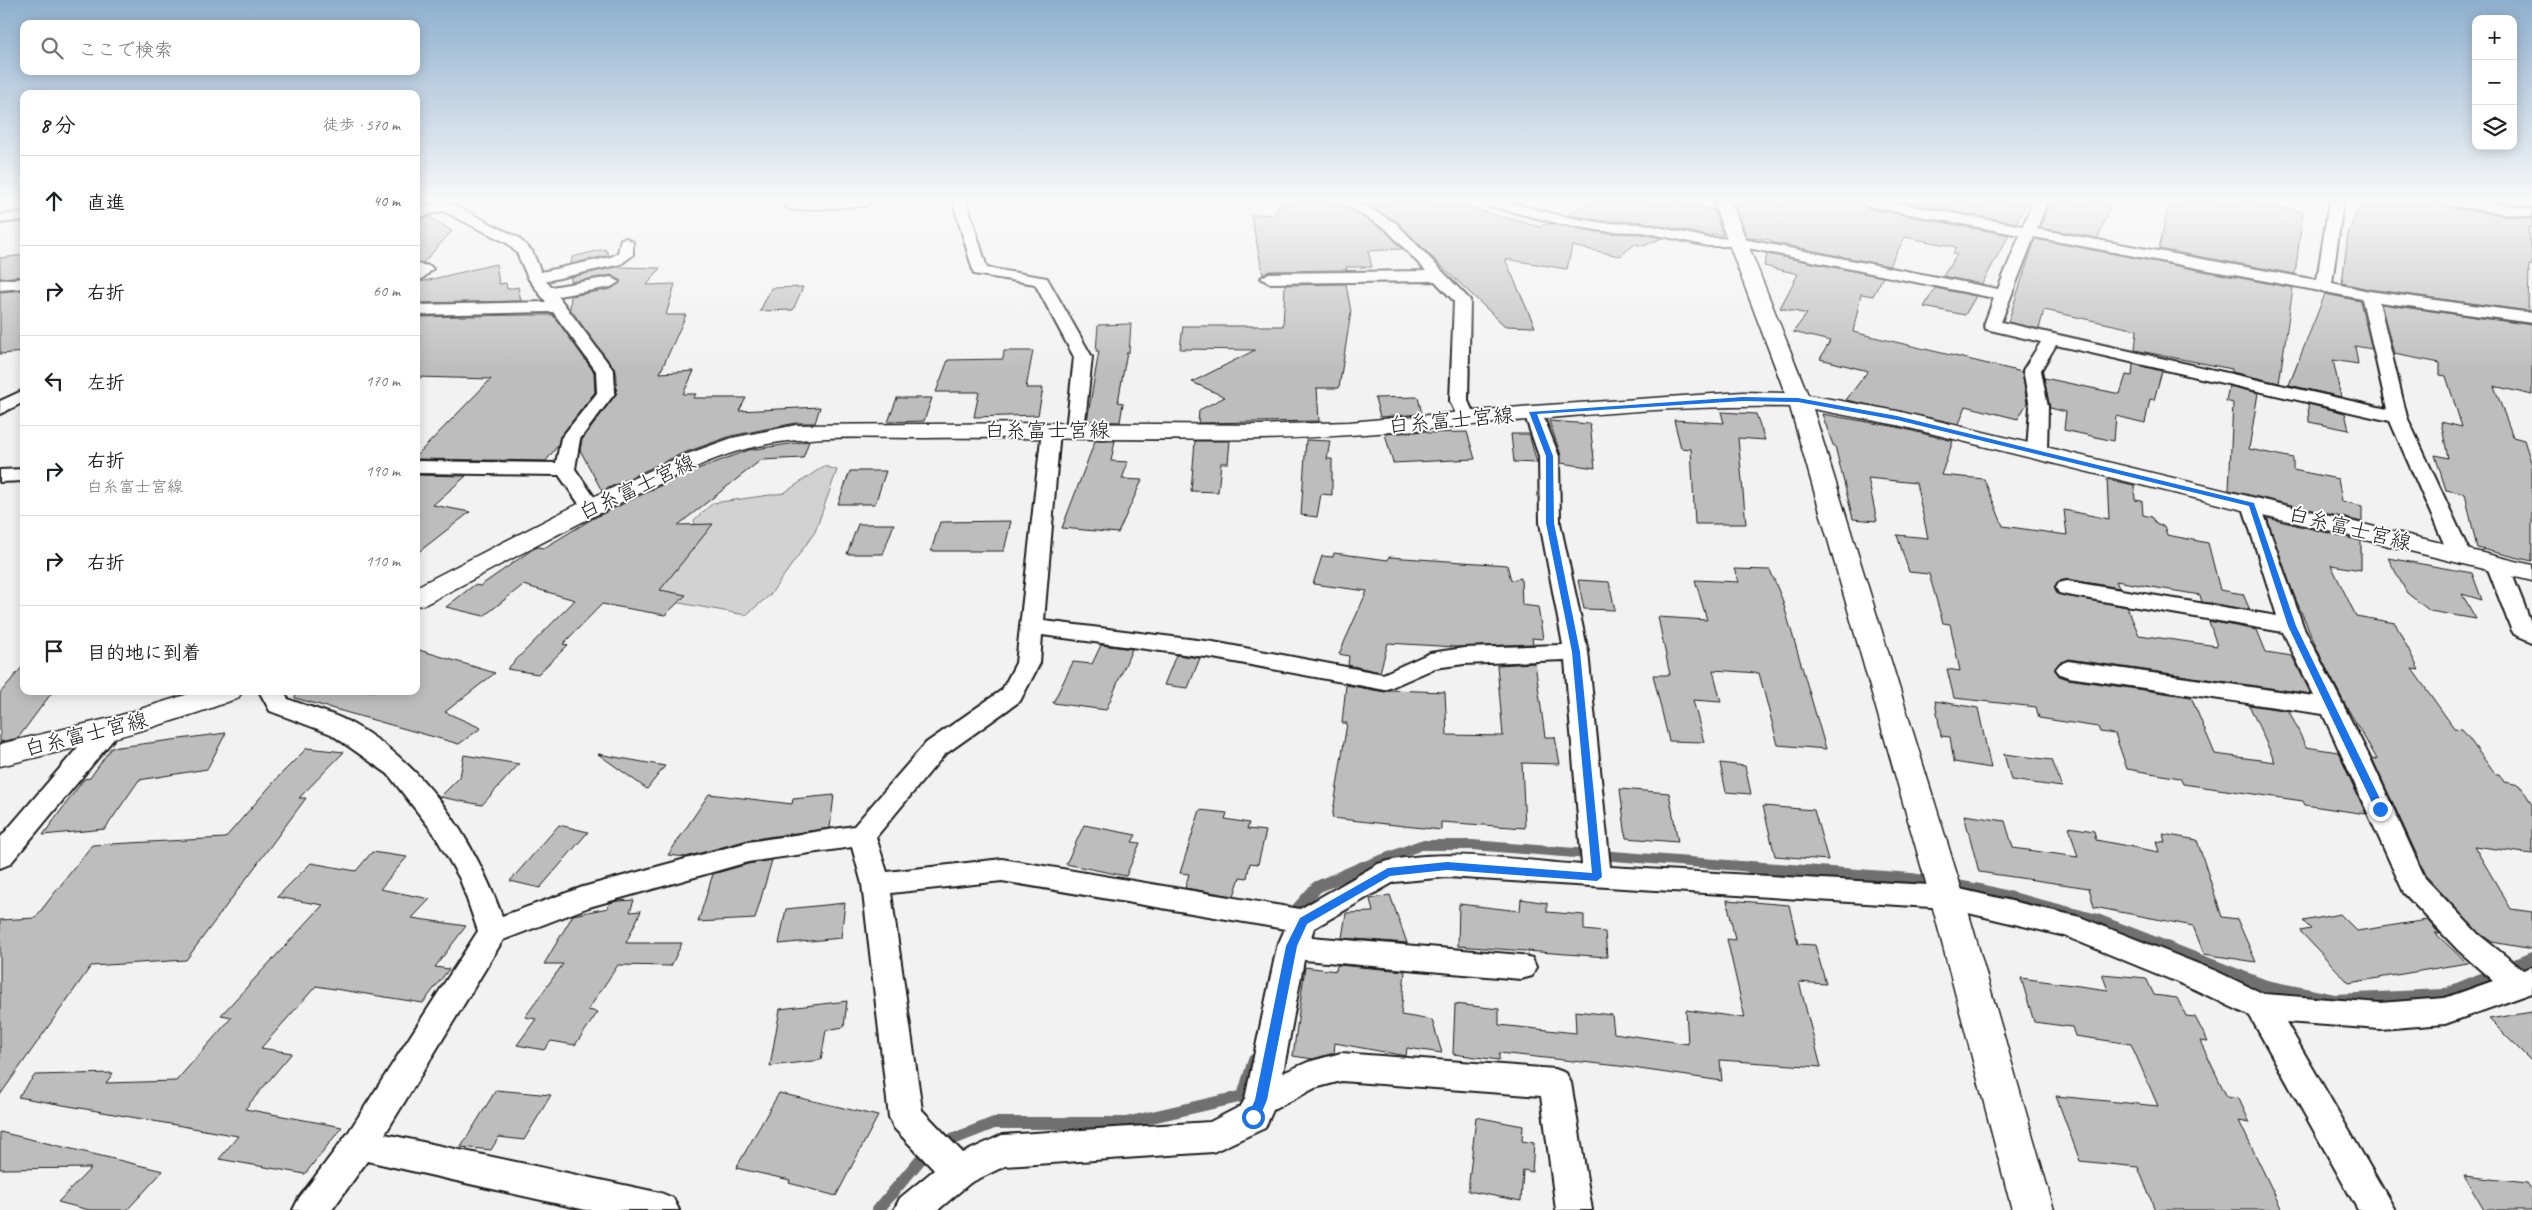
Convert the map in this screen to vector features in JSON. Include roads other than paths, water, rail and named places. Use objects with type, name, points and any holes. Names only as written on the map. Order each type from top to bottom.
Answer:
[{"type":"main road","points":[[1744,258],[1798,400],[1947,896],[2033,1210]]},
{"type":"main road","name":"白糸富士宮線","points":[[420,596],[591,507],[690,461],[740,443],[796,432],[1063,430],[1270,432],[1350,429],[1533,412],[1743,399],[1798,400],[1897,418],[2532,573]]},
{"type":"main road","name":"白糸富士宮線","points":[[0,755],[108,730],[194,705],[218,695]]},
{"type":"street","points":[[527,258],[536,278],[605,371],[606,393],[571,438],[566,469],[591,507]]},
{"type":"street","points":[[536,278],[616,261],[620,258]]},
{"type":"street","points":[[311,1210],[360,1144],[493,932],[583,898],[748,852],[862,834],[935,749],[1011,695],[1028,663],[1063,430],[1083,357],[1041,281],[1023,275],[993,276],[980,271],[976,258]]},
{"type":"street","points":[[1423,258],[1462,300],[1459,401],[1467,418]]},
{"type":"street","points":[[1820,258],[2003,295]]},
{"type":"street","points":[[2018,258],[1992,325],[2398,417]]},
{"type":"street","points":[[2174,258],[2369,296],[2532,318]]},
{"type":"street","points":[[2324,286],[2328,258]]},
{"type":"street","points":[[1269,278],[1440,276]]},
{"type":"street","points":[[547,293],[611,282]]},
{"type":"street","points":[[0,286],[20,284]]},
{"type":"street","points":[[2369,296],[2398,417],[2460,555]]},
{"type":"street","points":[[420,310],[558,307]]},
{"type":"street","points":[[2037,451],[2039,407],[2032,370],[2051,339]]},
{"type":"street","points":[[0,408],[20,397]]},
{"type":"street","points":[[1533,412],[1549,456],[1550,523],[1576,652],[1597,877]]},
{"type":"street","points":[[420,467],[566,469]]},
{"type":"street","points":[[0,476],[20,475]]},
{"type":"street","points":[[2252,504],[2292,626],[2332,707],[2414,885],[2468,942],[2525,982]]},
{"type":"street","points":[[2497,564],[2522,629],[2532,635]]},
{"type":"street","points":[[2067,588],[2292,626]]},
{"type":"street","points":[[1033,627],[1213,650],[1385,682],[1430,661],[1464,656],[1576,652]]},
{"type":"street","points":[[2068,669],[2332,707]]},
{"type":"street","points":[[274,695],[280,705],[340,728],[397,768],[443,825],[470,870],[493,932]]},
{"type":"street","points":[[0,857],[108,730]]},
{"type":"street","points":[[862,834],[876,884],[906,1117],[958,1172]]},
{"type":"street","points":[[912,1210],[958,1172],[1002,1151],[1213,1137],[1253,1117],[1261,1100],[1298,934],[1388,872],[1447,866],[1597,877],[1947,896],[2070,925],[2205,980],[2261,1007],[2380,1016],[2445,1011],[2525,982]]},
{"type":"street","points":[[876,884],[1002,870],[1298,934],[1520,967]]},
{"type":"street","points":[[2261,1007],[2377,1210]]},
{"type":"street","points":[[1261,1100],[1308,1076],[1341,1067],[1555,1083],[1574,1210]]},
{"type":"street","points":[[360,1144],[662,1210]]},
{"type":"waterway","points":[[1360,868],[1421,845],[1472,845],[1766,868]]},
{"type":"waterway","points":[[1290,917],[1317,887],[1363,867]]},
{"type":"waterway","points":[[1750,867],[1911,879],[1936,883]]},
{"type":"waterway","points":[[1951,885],[1985,891],[2097,920],[2266,986],[2334,1000],[2443,995],[2532,958]]},
{"type":"waterway","points":[[941,1144],[994,1123],[1126,1123],[1243,1096],[1254,1060]]},
{"type":"waterway","points":[[878,1210],[929,1149]]}]
